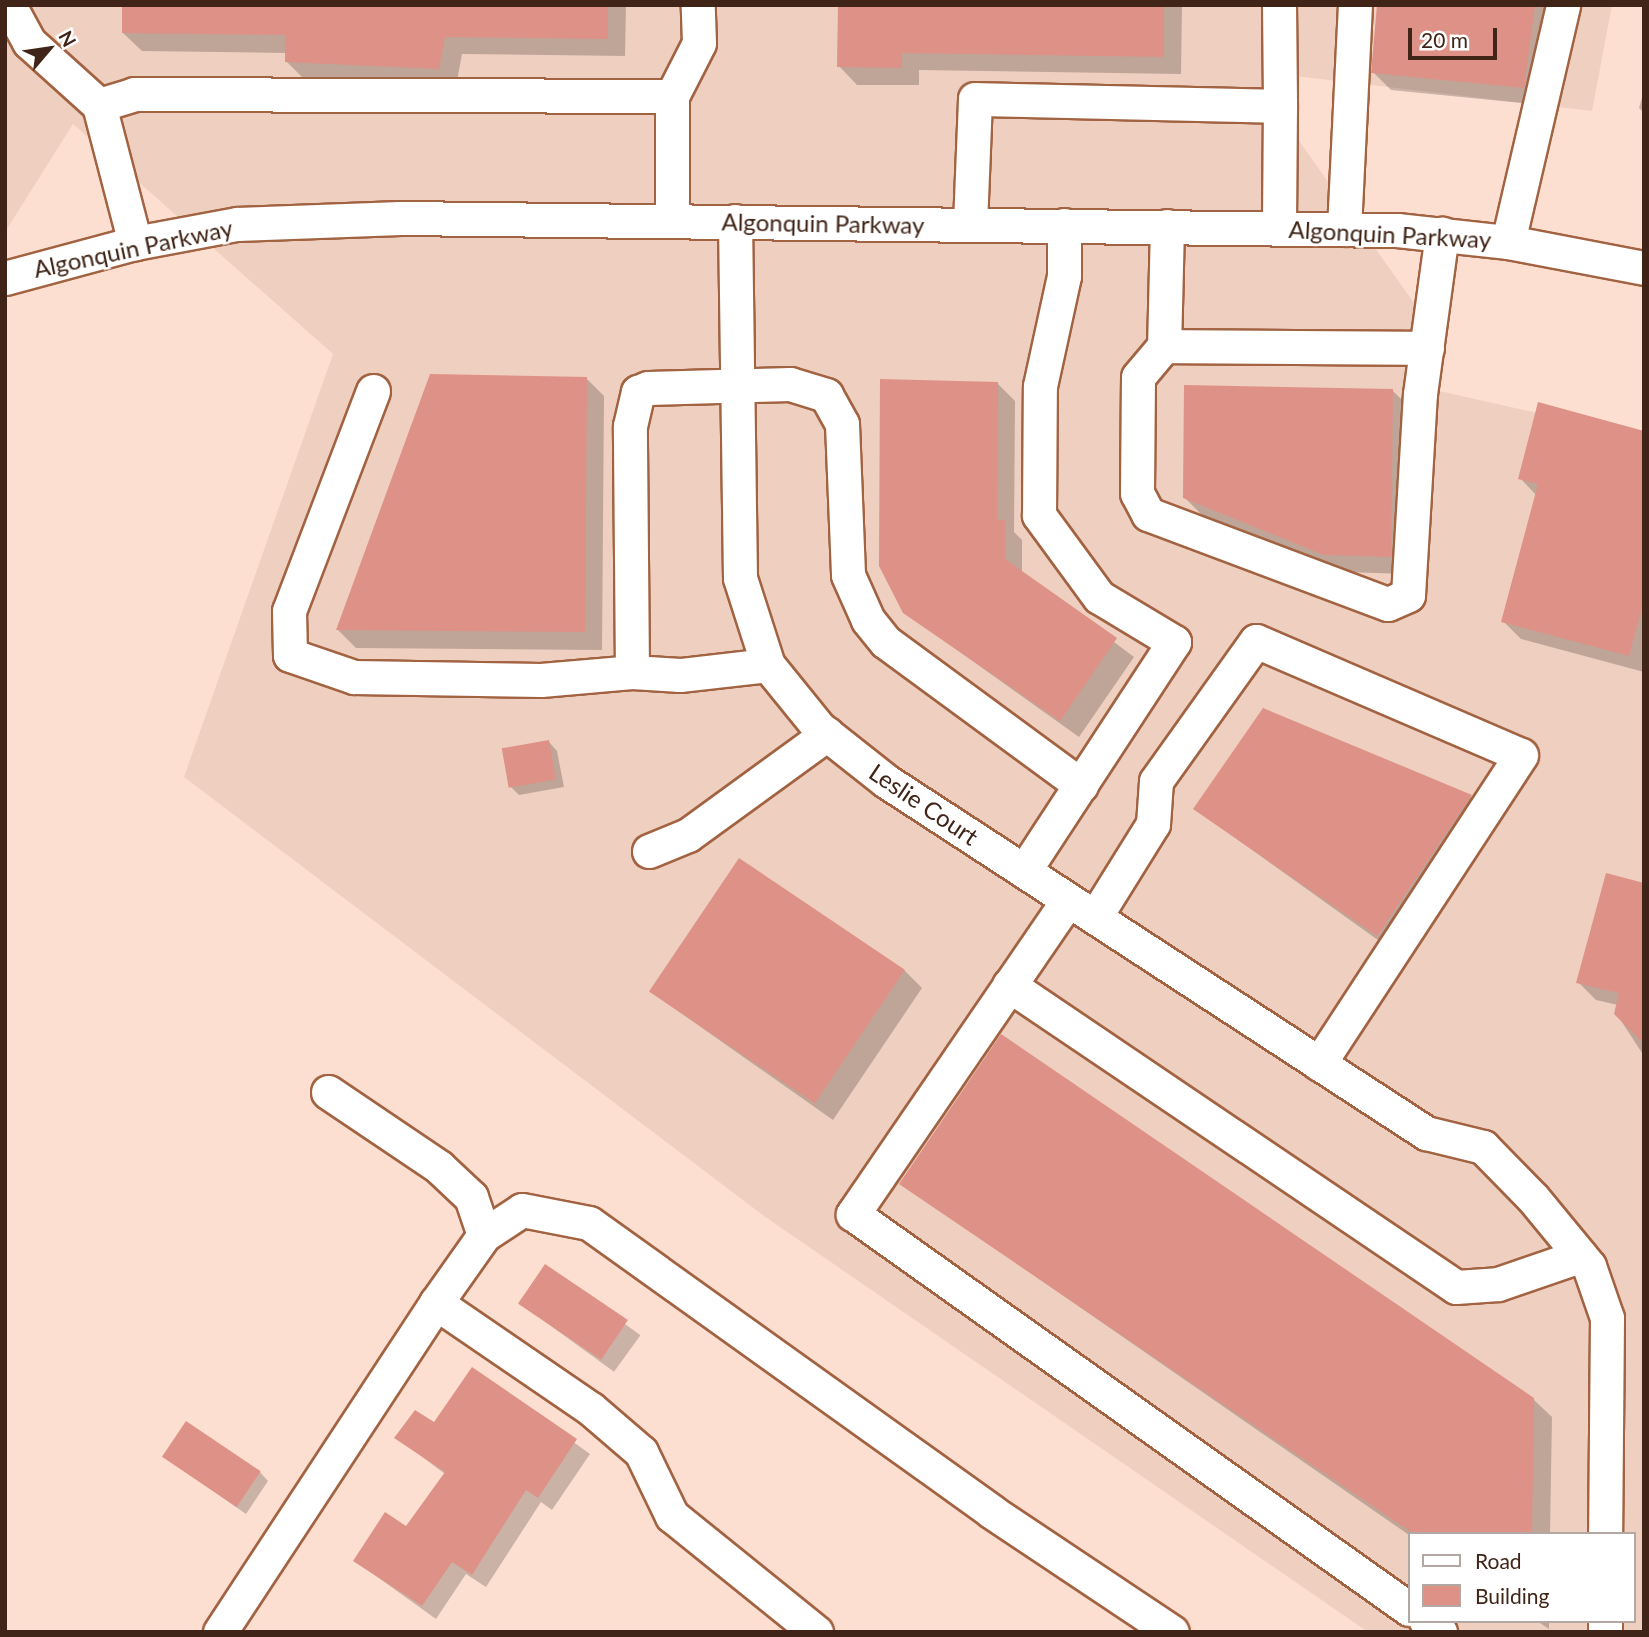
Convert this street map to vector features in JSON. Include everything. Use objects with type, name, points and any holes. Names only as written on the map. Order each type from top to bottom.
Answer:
[{"type":"street","points":[[9,5],[29,42],[99,105],[135,243]]},
{"type":"street","points":[[672,221],[672,96],[699,43],[698,5]]},
{"type":"street","points":[[1279,5],[1279,227]]},
{"type":"street","points":[[1344,229],[1355,5]]},
{"type":"street","points":[[1508,242],[1563,5]]},
{"type":"street","points":[[99,105],[134,93],[672,96]]},
{"type":"street","points":[[970,224],[975,99],[1280,106]]},
{"type":"street","name":"Algonquin Parkway","points":[[5,278],[135,243],[291,219],[735,221],[1344,229],[1441,234],[1508,242],[1644,268]]},
{"type":"street","name":"Leslie Court","points":[[735,221],[740,578],[768,665],[827,734],[886,781],[1426,1133],[1483,1147],[1580,1256]]},
{"type":"street","points":[[1024,871],[1174,642],[1099,597],[1040,515],[1040,386],[1064,276],[1064,225]]},
{"type":"street","points":[[1167,226],[1164,346],[1138,377],[1137,493],[1148,514],[1374,603],[1408,595],[1427,348],[1441,234]]},
{"type":"street","points":[[1164,346],[1427,348]]},
{"type":"street","points":[[632,672],[629,426],[638,392],[790,384],[826,395],[842,424],[848,575],[868,621],[886,642],[1081,785]]},
{"type":"street","points":[[373,391],[289,611],[290,655],[354,677],[541,680],[632,672],[680,675],[768,665]]},
{"type":"street","points":[[1319,1064],[1521,755],[1256,641],[1156,781],[1153,824],[1081,909],[1009,985],[853,1213],[1408,1608]]},
{"type":"street","points":[[649,851],[688,835],[827,734]]},
{"type":"street","points":[[1009,985],[1456,1287],[1498,1283],[1580,1256],[1607,1318],[1605,1532]]},
{"type":"street","points":[[328,1092],[439,1167],[471,1197],[484,1235]]},
{"type":"street","points":[[220,1632],[436,1303],[484,1235],[522,1210],[589,1223],[992,1512],[1172,1632]]},
{"type":"street","points":[[436,1303],[591,1409],[641,1452],[672,1516],[782,1622],[816,1632]]},
{"type":"shaded area","points":[[5,5],[1612,5],[1592,111],[1295,76],[1292,131],[1441,341],[1435,390],[1644,437],[1644,1632],[1368,1632],[764,1216],[184,777],[333,354],[73,124],[5,232]]},
{"type":"building","points":[[122,5],[608,5],[608,39],[445,37],[439,69],[285,62],[285,35],[122,33]]},
{"type":"building","points":[[838,5],[1164,5],[1164,57],[902,53],[902,68],[837,67]]},
{"type":"building","points":[[1377,5],[1535,5],[1524,88],[1371,73]]},
{"type":"building","points":[[430,374],[587,377],[585,632],[336,630]]},
{"type":"building","points":[[880,379],[998,382],[997,520],[1005,520],[1005,559],[1117,638],[1060,721],[903,613],[879,566]]},
{"type":"building","points":[[1184,385],[1393,389],[1391,557],[1324,555],[1183,498]]},
{"type":"building","points":[[1538,402],[1644,431],[1644,600],[1629,656],[1501,622],[1538,484],[1518,479]]},
{"type":"building","points":[[1263,708],[1472,795],[1377,936],[1193,809]]},
{"type":"building","points":[[549,740],[556,779],[509,788],[502,748]]},
{"type":"building","points":[[739,858],[905,970],[815,1103],[649,991]]},
{"type":"building","points":[[1606,873],[1644,883],[1644,1044],[1614,1014],[1619,993],[1576,983]]},
{"type":"building","points":[[1001,1034],[1534,1398],[1532,1532],[1411,1532],[899,1184]]},
{"type":"building","points":[[545,1264],[628,1320],[601,1360],[518,1304]]},
{"type":"building","points":[[472,1367],[577,1439],[538,1498],[526,1490],[472,1575],[452,1562],[422,1606],[353,1561],[385,1512],[406,1526],[445,1472],[394,1438],[415,1410],[434,1422]]},
{"type":"building","points":[[186,1421],[261,1471],[237,1507],[162,1457]]}]
